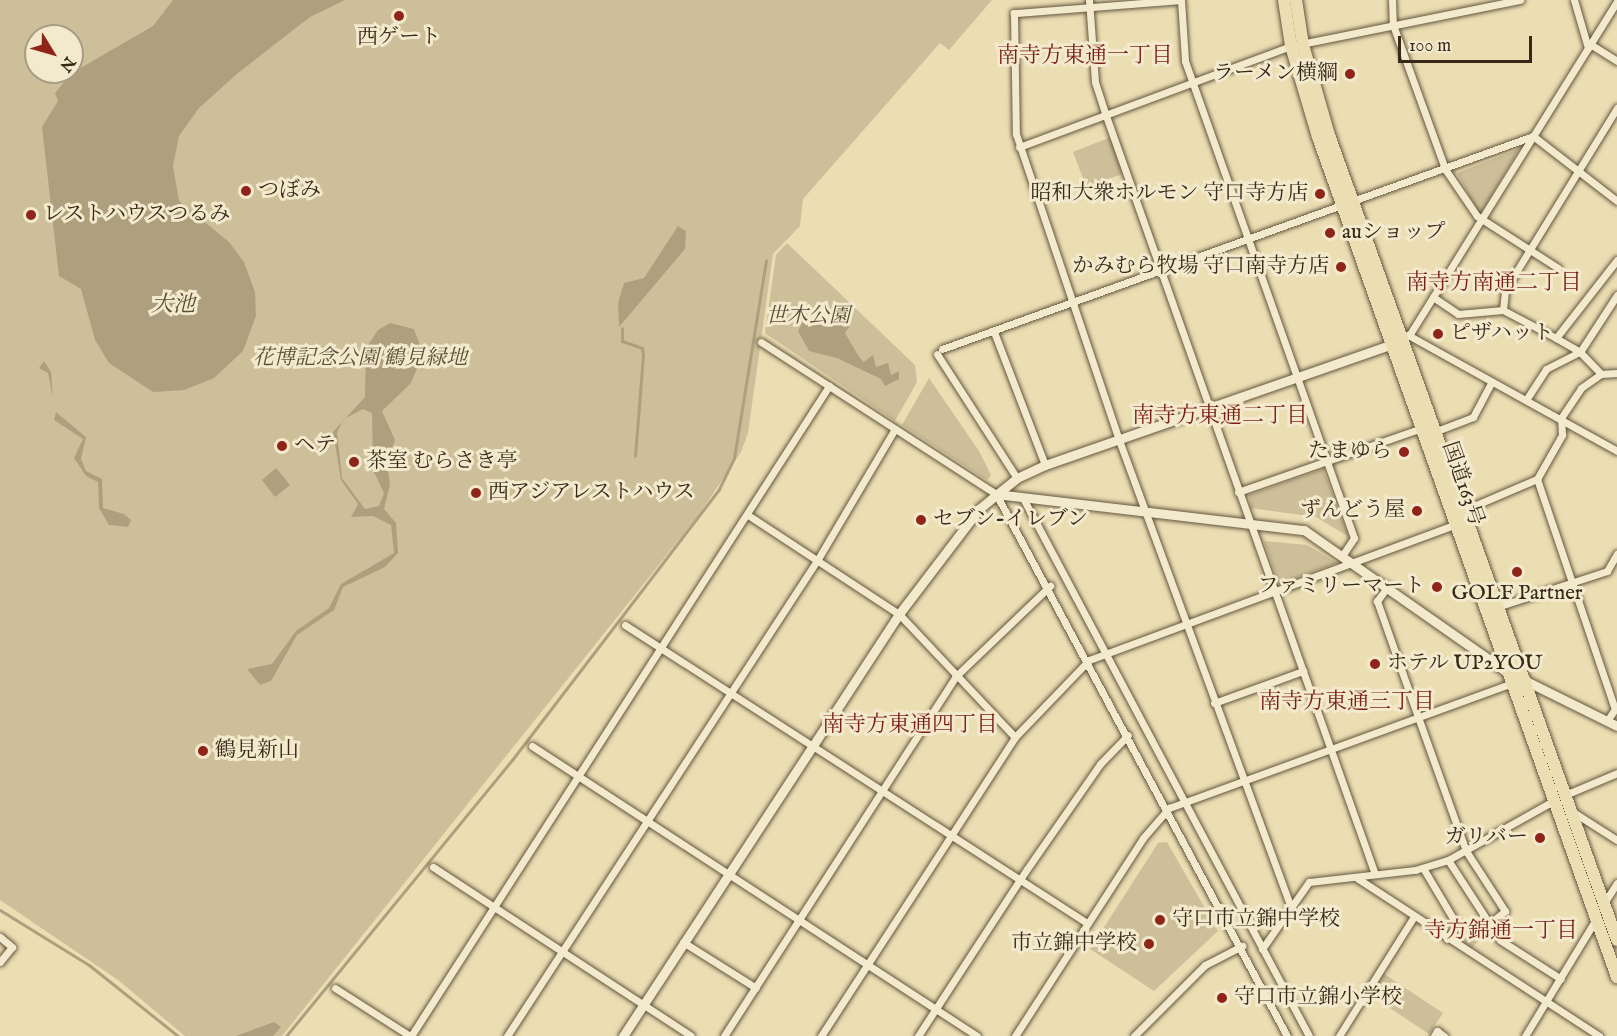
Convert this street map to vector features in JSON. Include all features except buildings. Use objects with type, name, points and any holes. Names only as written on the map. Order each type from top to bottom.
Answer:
[{"type":"highway","name":"国道163号","points":[[1284,0],[1348,204],[1463,510],[1497,607],[1516,679]]},
{"type":"highway","name":"国道163号","points":[[1296,0],[1297,46]]},
{"type":"highway","name":"国道163号","points":[[1401,340],[1422,428],[1455,526],[1560,797],[1596,918],[1617,977]]},
{"type":"highway","name":"国道163号","points":[[1560,797],[1571,811],[1617,940]]},
{"type":"street","points":[[1290,904],[1214,703],[1119,440],[1018,147],[1014,13],[1089,4],[1181,0],[1185,61],[1250,239],[1354,538],[1344,553]]},
{"type":"street","points":[[1392,0],[1393,25],[1445,169],[1481,219],[1558,268]]},
{"type":"street","points":[[1018,147],[1105,113],[1297,46],[1489,3],[1520,0]]},
{"type":"street","points":[[1574,0],[1589,46],[1617,61]]},
{"type":"street","points":[[623,1036],[683,942],[731,876],[899,614],[979,509],[1017,478],[1045,465],[1401,340],[1433,297],[1617,1]]},
{"type":"street","points":[[1089,4],[1095,82],[1105,113],[1163,270],[1207,410],[1375,874]]},
{"type":"street","points":[[1503,310],[1505,290],[1617,108]]},
{"type":"street","points":[[1017,478],[940,352],[1533,136]]},
{"type":"street","points":[[1533,136],[1617,201]]},
{"type":"street","points":[[1556,338],[1617,260]]},
{"type":"street","points":[[1526,400],[1546,369],[1580,352],[1617,295]]},
{"type":"street","points":[[1433,297],[1458,314],[1503,310],[1580,352],[1600,374]]},
{"type":"street","points":[[994,332],[1045,465]]},
{"type":"street","points":[[1401,340],[1492,382],[1561,418],[1617,451]]},
{"type":"street","points":[[761,342],[996,494],[1024,500],[1145,509],[1304,530],[1357,562],[1516,679],[1617,726]]},
{"type":"street","points":[[821,1036],[1015,737],[1089,660],[1106,650],[1455,526],[1463,510],[1537,479],[1562,435],[1561,418],[1581,388],[1600,374],[1617,373]]},
{"type":"street","points":[[1434,432],[1473,417],[1492,382]]},
{"type":"street","points":[[335,988],[410,1036],[579,778],[829,386]]},
{"type":"street","points":[[1238,492],[1327,463],[1422,428]]},
{"type":"street","points":[[507,1036],[818,560],[895,429]]},
{"type":"street","points":[[1537,479],[1615,709],[1607,721]]},
{"type":"street","points":[[996,494],[1050,586],[1242,946],[1287,1036]]},
{"type":"street","points":[[1024,500],[1106,650],[1309,1036]]},
{"type":"street","points":[[748,515],[899,614],[955,677],[1015,737]]},
{"type":"street","points":[[1497,607],[1573,585],[1607,571],[1617,555]]},
{"type":"street","points":[[724,1036],[955,677],[1050,586]]},
{"type":"street","points":[[1388,586],[1377,601],[1466,851],[1505,911],[1489,924]]},
{"type":"street","points":[[625,625],[732,692],[882,793],[1087,923]]},
{"type":"street","points":[[1214,703],[1303,671]]},
{"type":"street","points":[[1015,1036],[1143,838],[1169,808],[1242,778],[1418,717],[1516,679]]},
{"type":"street","points":[[918,1036],[1020,880],[1100,764],[1128,735]]},
{"type":"street","points":[[532,746],[800,920],[866,966],[936,1008],[977,1036]]},
{"type":"street","points":[[1262,949],[1290,904],[1318,877],[1357,878],[1423,868],[1448,860],[1560,797],[1617,773]]},
{"type":"street","points":[[1571,811],[1617,840]]},
{"type":"street","points":[[1448,860],[1500,940],[1561,979]]},
{"type":"street","points":[[433,867],[495,906],[562,954],[691,1036]]},
{"type":"street","points":[[1423,868],[1457,925],[1447,939]]},
{"type":"street","points":[[1357,878],[1413,918],[1599,1036]]},
{"type":"street","points":[[1527,1036],[1617,883]]},
{"type":"street","points":[[1339,1036],[1413,918]]},
{"type":"street","points":[[0,938],[12,947],[0,962]]},
{"type":"street","points":[[683,942],[756,988]]},
{"type":"street","points":[[1134,1036],[1205,965],[1242,946]]},
{"type":"street","points":[[1434,1036],[1437,1031],[1444,1036]]},
{"type":"green space","name":"花博記念公園 鶴見緑地","points":[[0,0],[992,0],[949,50],[940,43],[803,199],[800,226],[773,254],[748,433],[741,452],[698,516],[282,1036],[185,1036],[118,980],[0,900]]},
{"type":"green space","points":[[1111,137],[1123,174],[1086,186],[1073,152]]},
{"type":"green space","points":[[1519,149],[1481,213],[1457,173]]},
{"type":"green space","name":"世木公園","points":[[787,243],[915,365],[917,382],[895,421],[765,333],[776,255]]},
{"type":"green space","points":[[929,378],[979,451],[991,475],[987,480],[902,425]]},
{"type":"green space","points":[[1323,469],[1349,537],[1316,517],[1251,508],[1249,495]]},
{"type":"green space","points":[[1264,541],[1307,545],[1337,563],[1279,584]]},
{"type":"green space","points":[[1167,842],[1218,931],[1154,991],[1090,949],[1158,843]]},
{"type":"green space","points":[[1474,925],[1481,937],[1470,951],[1460,943]]},
{"type":"green space","points":[[1384,974],[1443,1013],[1429,1034],[1370,995]]},
{"type":"water","name":"大池","points":[[173,0],[345,0],[310,17],[238,73],[199,108],[179,136],[173,166],[179,201],[229,242],[244,262],[255,292],[256,316],[243,351],[214,378],[184,390],[153,392],[109,363],[95,340],[81,289],[59,276],[42,127],[58,101],[55,93],[63,84],[84,84],[84,66],[153,26]]},
{"type":"water","points":[[678,226],[686,231],[685,249],[619,327],[618,303],[624,283],[644,278]]},
{"type":"water","points":[[818,306],[844,314],[849,327],[845,333],[859,357],[864,362],[873,355],[876,367],[888,363],[891,375],[899,371],[899,379],[885,386],[881,379],[837,358],[809,351],[798,331],[808,311]]},
{"type":"water","points":[[390,323],[414,329],[423,354],[411,383],[382,411],[395,440],[387,462],[390,485],[384,509],[396,523],[398,553],[385,567],[343,587],[334,610],[297,635],[271,681],[260,685],[247,669],[272,664],[296,631],[329,608],[341,584],[394,553],[391,525],[373,516],[351,517],[358,504],[341,480],[333,432],[343,421],[337,432],[342,478],[365,509],[379,506],[384,493],[373,470],[372,413],[363,409],[346,418],[365,397],[366,348],[378,330]]},
{"type":"water","points":[[44,361],[51,372],[53,398],[48,373],[39,368]]},
{"type":"water","points":[[56,412],[86,437],[81,459],[86,471],[102,479],[103,508],[124,514],[131,520],[128,527],[109,525],[99,508],[98,482],[86,476],[74,458],[83,439],[54,420]]},
{"type":"water","points":[[276,468],[290,485],[275,497],[262,480]]},
{"type":"water","points":[[274,1022],[281,1027],[273,1036],[236,1036]]},
{"type":"waterway","points":[[286,1036],[512,760],[719,489],[734,458],[766,261]]},
{"type":"waterway","points":[[622,328],[622,341],[642,348],[643,355],[635,456]]},
{"type":"waterway","points":[[0,910],[89,965],[178,1036]]},
{"type":"place","name":"西ゲート","points":[[399,16]]},
{"type":"place","name":"ラーメン横綱","points":[[1350,74]]},
{"type":"place","name":"つぼみ","points":[[246,191]]},
{"type":"place","name":"昭和大衆ホルモン 守口寺方店","points":[[1320,194]]},
{"type":"place","name":"レストハウスつるみ","points":[[31,215]]},
{"type":"place","name":"auショップ","points":[[1330,233]]},
{"type":"place","name":"かみむら牧場 守口南寺方店","points":[[1341,267]]},
{"type":"place","name":"ピザハット","points":[[1438,334]]},
{"type":"place","name":"ヘテ","points":[[282,446]]},
{"type":"place","name":"たまゆら","points":[[1404,452]]},
{"type":"place","name":"茶室 むらさき亭","points":[[354,462]]},
{"type":"place","name":"西アジアレストハウス","points":[[476,493]]},
{"type":"place","name":"ずんどう屋","points":[[1417,511]]},
{"type":"place","name":"セブン-イレブン","points":[[921,520]]},
{"type":"place","name":"GOLF Partner","points":[[1517,572]]},
{"type":"place","name":"ファミリーマート","points":[[1437,587]]},
{"type":"place","name":"ホテル UP2YOU","points":[[1375,664]]},
{"type":"place","name":"鶴見新山","points":[[203,751]]},
{"type":"place","name":"ガリバー","points":[[1540,838]]},
{"type":"place","name":"守口市立錦中学校","points":[[1160,920]]},
{"type":"place","name":"市立錦中学校","points":[[1149,944]]},
{"type":"place","name":"守口市立錦小学校","points":[[1222,998]]},
{"type":"district","name":"南寺方東通一丁目","points":[[1085,57]]},
{"type":"district","name":"南寺方南通二丁目","points":[[1494,284]]},
{"type":"district","name":"南寺方東通二丁目","points":[[1220,417]]},
{"type":"district","name":"南寺方東通三丁目","points":[[1347,703]]},
{"type":"district","name":"南寺方東通四丁目","points":[[910,726]]},
{"type":"district","name":"寺方錦通一丁目","points":[[1501,932]]}]
